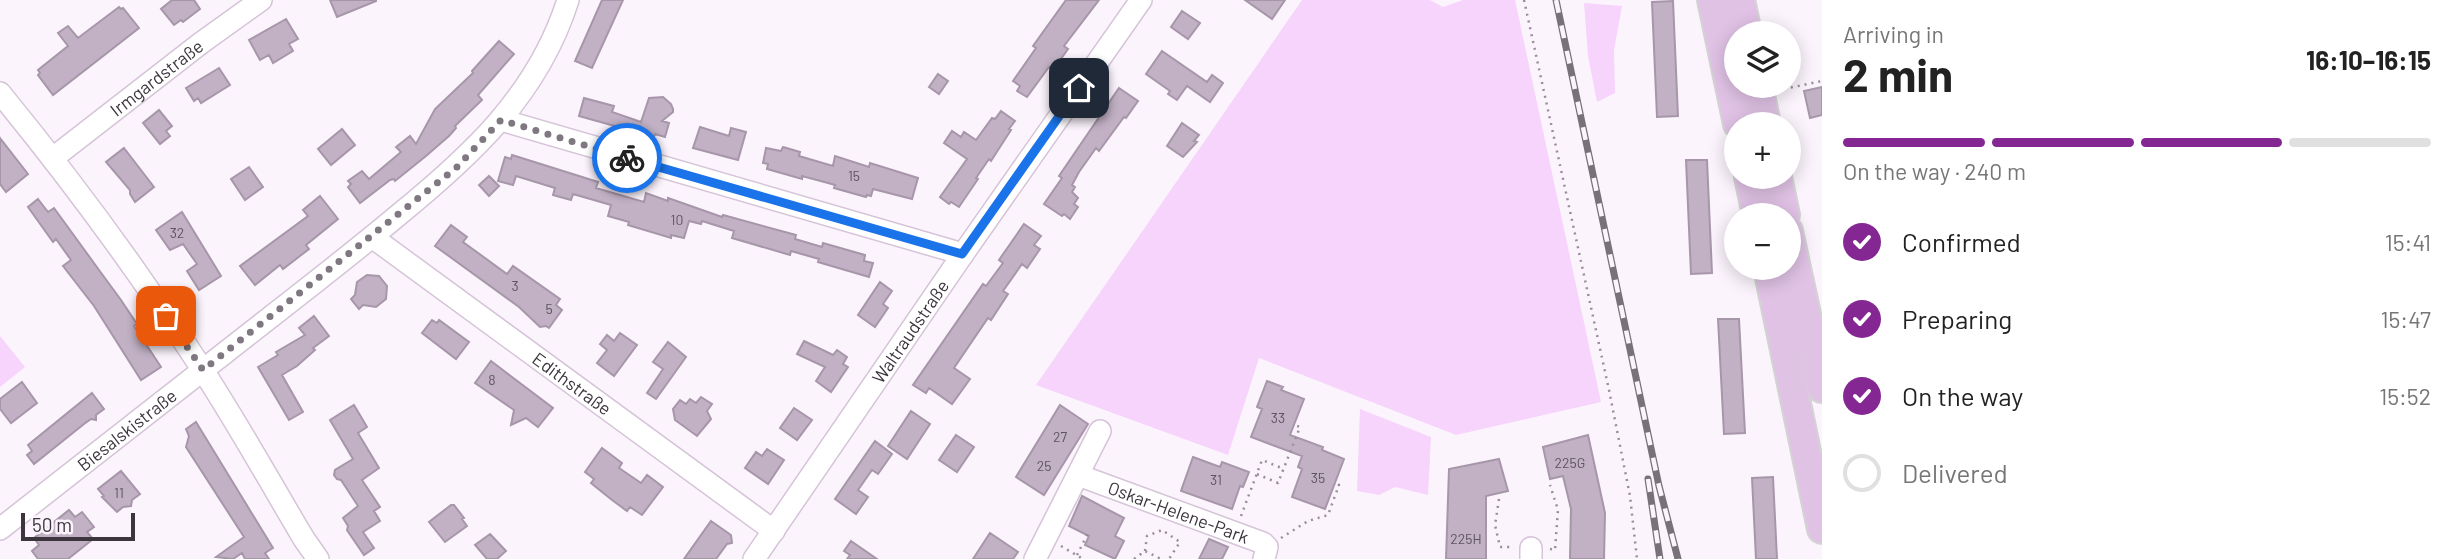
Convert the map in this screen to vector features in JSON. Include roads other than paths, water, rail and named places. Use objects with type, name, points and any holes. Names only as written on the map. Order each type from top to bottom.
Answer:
[{"type":"main road","points":[[1712,0],[1735,112]]},
{"type":"main road","points":[[1740,0],[1744,21]]},
{"type":"main road","points":[[1770,280],[1822,529]]},
{"type":"main road","points":[[1799,280],[1822,387]]},
{"type":"street","name":"Irmgardstraße","points":[[53,158],[261,0]]},
{"type":"street","name":"Biesalskistraße","points":[[0,529],[456,168],[524,91],[548,51],[568,0]]},
{"type":"street","name":"Waltraudstraße","points":[[754,559],[962,254],[1141,0]]},
{"type":"street","points":[[0,93],[53,158],[123,253],[203,370],[318,559]]},
{"type":"street","points":[[501,120],[962,254]]},
{"type":"street","name":"Edithstraße","points":[[372,237],[774,531]]},
{"type":"street","points":[[1035,559],[1100,431]]},
{"type":"street","name":"Oskar-Helene-Park","points":[[1078,475],[1263,543],[1265,553]]},
{"type":"railway","points":[[1556,0],[1659,486],[1678,559]]},
{"type":"railway","points":[[1648,479],[1660,559]]}]
